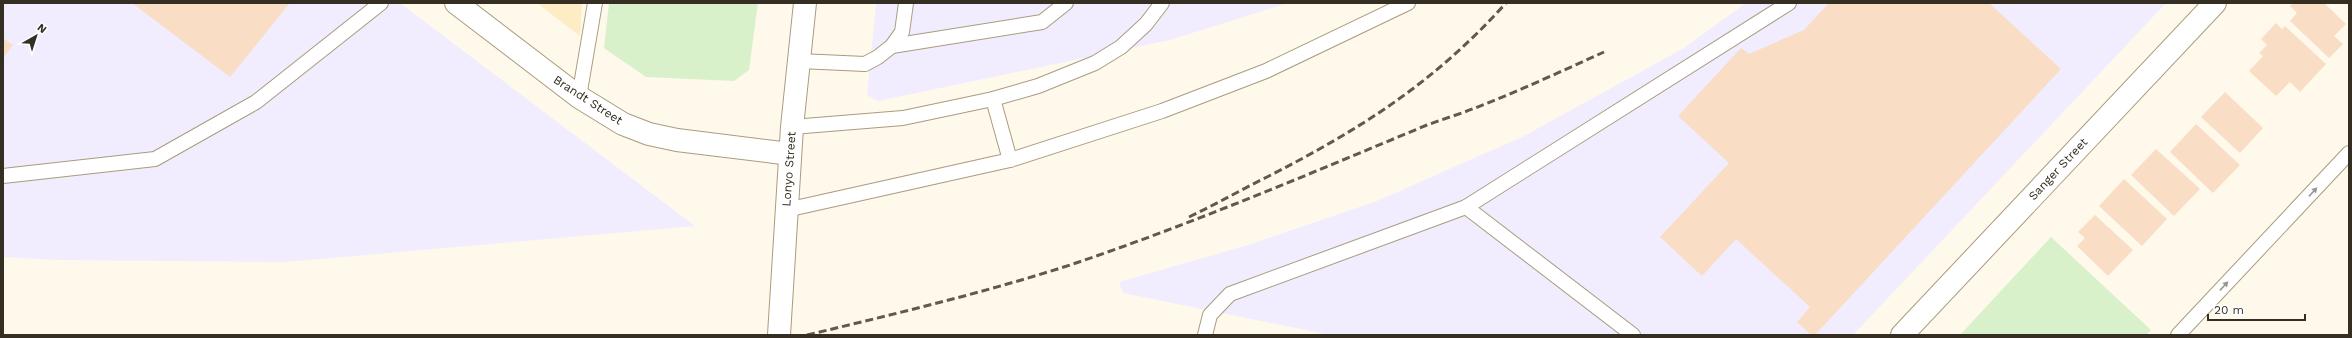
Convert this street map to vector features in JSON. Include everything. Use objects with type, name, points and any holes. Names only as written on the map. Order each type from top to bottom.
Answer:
[{"type":"street","name":"Brandt Street","points":[[456,3],[579,97],[623,124],[650,134],[677,140],[790,154]]},
{"type":"street","name":"Lonyo Street","points":[[779,335],[792,127],[805,3]]},
{"type":"street","name":"Sanger Street","points":[[1902,335],[2215,3]]},
{"type":"lane","points":[[3,176],[155,159],[256,102],[381,3]]},
{"type":"lane","points":[[579,97],[595,3]]},
{"type":"lane","points":[[799,61],[865,64],[892,46],[902,32],[906,3]]},
{"type":"lane","points":[[892,46],[1042,22],[1066,3]]},
{"type":"lane","points":[[792,127],[903,118],[993,100],[1038,86],[1095,63],[1120,48],[1146,24],[1162,3]]},
{"type":"lane","points":[[786,210],[1010,160],[1162,111],[1266,71],[1408,3]]},
{"type":"lane","points":[[1205,335],[1210,315],[1230,294],[1466,207],[1789,3]]},
{"type":"lane","points":[[993,100],[1010,160]]},
{"type":"lane","points":[[2178,335],[2349,153]]},
{"type":"lane","points":[[1466,207],[1633,335]]},
{"type":"shaded area","points":[[3,3],[400,3],[695,226],[286,262],[55,260],[3,257]]},
{"type":"shaded area","points":[[537,3],[582,3],[580,36]]},
{"type":"shaded area","points":[[876,3],[1288,3],[1170,40],[878,101],[867,95]]},
{"type":"shaded area","points":[[1746,3],[2166,3],[1853,335],[1330,335],[1123,293],[1119,282],[1248,245],[1377,201],[1522,137],[1684,48]]},
{"type":"green space","points":[[609,3],[758,3],[749,70],[734,81],[646,77],[604,48]]},
{"type":"green space","points":[[2051,237],[2151,330],[2146,335],[1960,335]]},
{"type":"building","points":[[132,3],[290,3],[230,77]]},
{"type":"building","points":[[1829,3],[1989,3],[2061,69],[1815,335],[1811,335],[1797,322],[1810,307],[1736,239],[1702,276],[1660,237],[1729,163],[1678,116],[1741,48],[1749,54],[1804,30]]},
{"type":"building","points":[[2293,3],[2324,3],[2346,24],[2334,36],[2343,44],[2329,58],[2290,21],[2297,13],[2290,6]]},
{"type":"building","points":[[2276,23],[2282,29],[2285,26],[2326,64],[2300,92],[2290,82],[2276,96],[2249,71],[2263,56],[2259,53],[2267,45],[2261,39]]},
{"type":"building","points":[[3,38],[13,45],[3,58]]},
{"type":"building","points":[[2225,92],[2263,128],[2240,153],[2201,117]]},
{"type":"building","points":[[2196,124],[2240,165],[2213,193],[2170,152]]},
{"type":"building","points":[[2156,149],[2200,189],[2174,216],[2131,175]]},
{"type":"building","points":[[2124,179],[2167,219],[2142,246],[2099,206]]},
{"type":"building","points":[[2095,215],[2133,250],[2108,276],[2077,246],[2085,238],[2078,232]]},
{"type":"railway","points":[[1189,217],[1334,141],[1395,102],[1452,57],[1506,3]]},
{"type":"railway","points":[[807,335],[1005,285],[1116,249],[1250,198],[1427,125],[1469,110],[1540,81],[1604,52]]}]
